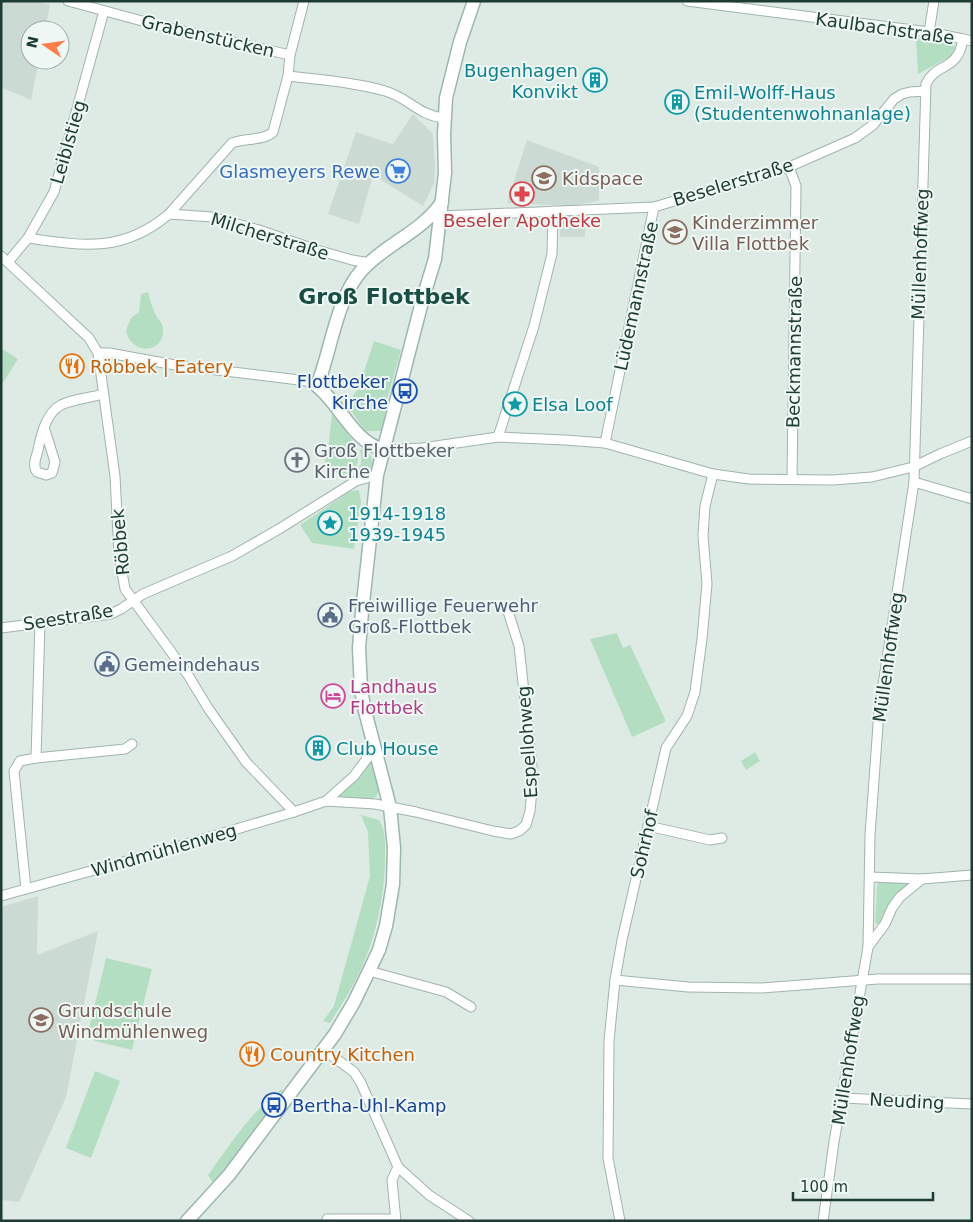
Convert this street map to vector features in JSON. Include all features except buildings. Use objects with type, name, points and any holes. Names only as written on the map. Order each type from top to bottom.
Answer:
[{"type":"street","name":"Grabenstücken","points":[[68,1],[157,25],[290,55]]},
{"type":"street","points":[[28,238],[75,245],[93,245],[112,242],[144,231],[169,214],[232,143],[272,134],[288,76],[290,55],[304,1]]},
{"type":"street","points":[[187,1221],[229,1175],[324,1050],[370,972],[386,926],[393,884],[394,848],[390,807],[364,707],[359,670],[362,612],[377,475],[423,298],[434,263],[445,174],[444,118],[453,67],[474,1]]},
{"type":"street","name":"Kaulbachstraße","points":[[687,1],[929,32],[968,40]]},
{"type":"street","points":[[929,32],[934,1]]},
{"type":"street","name":"Leiblstieg","points":[[4,258],[28,238],[54,192],[104,11]]},
{"type":"street","points":[[925,91],[926,84],[932,74],[954,62],[968,40]]},
{"type":"street","points":[[288,76],[384,90],[429,115],[444,118]]},
{"type":"street","name":"Beselerstraße","points":[[440,216],[654,207],[789,167],[855,138],[873,124],[894,99],[902,94],[925,91]]},
{"type":"street","name":"Müllenhoffweg","points":[[823,1221],[834,1142],[868,948],[872,808],[880,711],[914,482],[925,91]]},
{"type":"street","name":"Beckmannstraße","points":[[789,167],[796,186],[792,479]]},
{"type":"street","points":[[316,386],[342,306],[356,278],[370,263],[432,216],[442,202]]},
{"type":"street","name":"Lüdemannstraße","points":[[606,443],[654,207]]},
{"type":"street","points":[[498,437],[534,326],[552,254],[553,211]]},
{"type":"street","name":"Milcherstraße","points":[[169,214],[212,217],[259,230],[317,250],[370,263]]},
{"type":"street","points":[[416,229],[426,232],[437,242]]},
{"type":"street","points":[[4,258],[89,338],[98,352],[175,365],[306,381],[316,386],[329,398],[365,440],[375,448],[384,450],[422,448],[498,437],[606,443],[713,474],[750,479],[833,480],[872,477],[913,467],[956,446],[972,441]]},
{"type":"street","name":"Röbbek","points":[[98,352],[115,476],[119,555],[125,589],[173,654],[246,762],[294,812]]},
{"type":"street","points":[[44,427],[55,462],[52,473],[46,475],[37,472],[34,466],[44,427],[54,412],[61,405],[103,394]]},
{"type":"street","name":"Sohrhof","points":[[620,1221],[608,1158],[609,1041],[615,980],[622,940],[666,748],[687,716],[695,692],[707,584],[703,536],[705,506],[713,474]]},
{"type":"street","name":"Seestraße","points":[[1,628],[111,614],[122,610],[143,594],[232,556],[356,481],[377,475]]},
{"type":"street","points":[[914,482],[972,499]]},
{"type":"street","name":"Espellohweg","points":[[390,807],[507,833],[517,833],[526,825],[532,802],[532,766],[519,646],[507,608]]},
{"type":"street","points":[[36,758],[40,622]]},
{"type":"street","points":[[26,889],[14,771],[20,761],[124,749],[132,744]]},
{"type":"street","name":"Windmühlenweg","points":[[326,801],[354,776],[375,748]]},
{"type":"street","name":"Windmühlenweg","points":[[1,896],[294,812],[326,801],[375,804],[390,807]]},
{"type":"street","points":[[648,826],[710,840],[722,838]]},
{"type":"street","points":[[870,877],[922,878],[972,874]]},
{"type":"street","points":[[868,948],[885,924],[892,908],[922,878]]},
{"type":"street","points":[[370,972],[446,992],[471,1007]]},
{"type":"street","points":[[615,980],[688,987],[762,988],[878,979],[972,979]]},
{"type":"street","points":[[324,1050],[354,1072],[398,1167],[429,1195],[469,1221]]},
{"type":"street","name":"Neuding","points":[[842,1098],[972,1104]]},
{"type":"street","points":[[327,1220],[396,1220],[392,1180],[398,1167]]},
{"type":"shaded area","points":[[1,1],[35,1],[50,5],[47,20],[20,20],[20,70],[37,70],[31,100],[1,87]]},
{"type":"shaded area","points":[[413,114],[433,134],[434,183],[423,206],[373,175],[359,224],[328,214],[356,132],[393,144]]},
{"type":"shaded area","points":[[527,140],[599,167],[599,201],[570,206],[507,203]]},
{"type":"shaded area","points":[[573,214],[573,216],[582,214],[586,216],[585,237],[560,237],[560,218]]},
{"type":"shaded area","name":"Grundschule Windmühlenweg","points":[[38,896],[37,955],[98,931],[66,1097],[19,1202],[1,1200],[1,907]]},
{"type":"green space","points":[[916,38],[951,43],[954,44],[956,49],[953,55],[918,74]]},
{"type":"green space","points":[[148,292],[153,309],[163,329],[159,343],[147,349],[140,348],[134,344],[126,330],[131,318],[139,312],[141,294]]},
{"type":"green space","points":[[374,341],[401,350],[386,403],[383,431],[365,431],[347,405],[359,387]]},
{"type":"green space","points":[[1,348],[18,359],[1,386]]},
{"type":"green space","points":[[332,414],[352,440],[358,456],[358,463],[353,472],[341,479],[335,471],[326,468],[324,465],[328,450]]},
{"type":"green space","points":[[362,448],[371,456],[373,463],[369,471],[355,475],[361,464],[360,451]]},
{"type":"green space","points":[[359,491],[361,502],[354,549],[312,543],[300,525],[349,492]]},
{"type":"green space","points":[[617,633],[623,648],[630,645],[665,719],[665,722],[632,737],[590,639]]},
{"type":"green space","points":[[755,752],[760,761],[746,770],[741,761]]},
{"type":"green space","points":[[372,760],[378,781],[376,796],[373,799],[336,797],[357,780]]},
{"type":"green space","points":[[361,815],[379,820],[383,829],[385,847],[383,889],[377,922],[367,954],[351,988],[330,1023],[323,1021],[334,1006],[370,876],[368,832]]},
{"type":"green space","points":[[879,882],[909,883],[880,925],[875,923],[877,885]]},
{"type":"green space","points":[[106,958],[152,969],[132,1050],[95,1041],[88,1033]]},
{"type":"green space","points":[[95,1071],[120,1081],[91,1158],[66,1148]]},
{"type":"green space","points":[[282,1089],[272,1106],[274,1108],[215,1184],[213,1183],[208,1175],[250,1118]]},
{"type":"place","name":"Bugenhagen Konvikt","points":[[595,80]]},
{"type":"place","name":"Emil-Wolff-Haus (Studentenwohnanlage)","points":[[677,102]]},
{"type":"place","name":"Glasmeyers Rewe","points":[[398,171]]},
{"type":"place","name":"Kidspace","points":[[544,178]]},
{"type":"place","name":"Beseler Apotheke","points":[[522,194]]},
{"type":"place","name":"Kinderzimmer Villa Flottbek","points":[[675,232]]},
{"type":"place","name":"Röbbek | Eatery","points":[[72,366]]},
{"type":"place","name":"Flottbeker Kirche","points":[[405,391]]},
{"type":"place","name":"Elsa Loof","points":[[515,404]]},
{"type":"place","name":"Groß Flottbeker Kirche","points":[[297,460]]},
{"type":"place","name":"1914-1918 1939-1945","points":[[330,523]]},
{"type":"place","name":"Freiwillige Feuerwehr Groß-Flottbek","points":[[330,615]]},
{"type":"place","name":"Gemeindehaus","points":[[107,664]]},
{"type":"place","name":"Landhaus Flottbek","points":[[333,696]]},
{"type":"place","name":"Club House","points":[[318,748]]},
{"type":"place","name":"Grundschule Windmühlenweg","points":[[41,1020]]},
{"type":"place","name":"Country Kitchen","points":[[252,1054]]},
{"type":"place","name":"Bertha-Uhl-Kamp","points":[[274,1105]]},
{"type":"district","name":"Groß Flottbek","points":[[384,296]]}]
